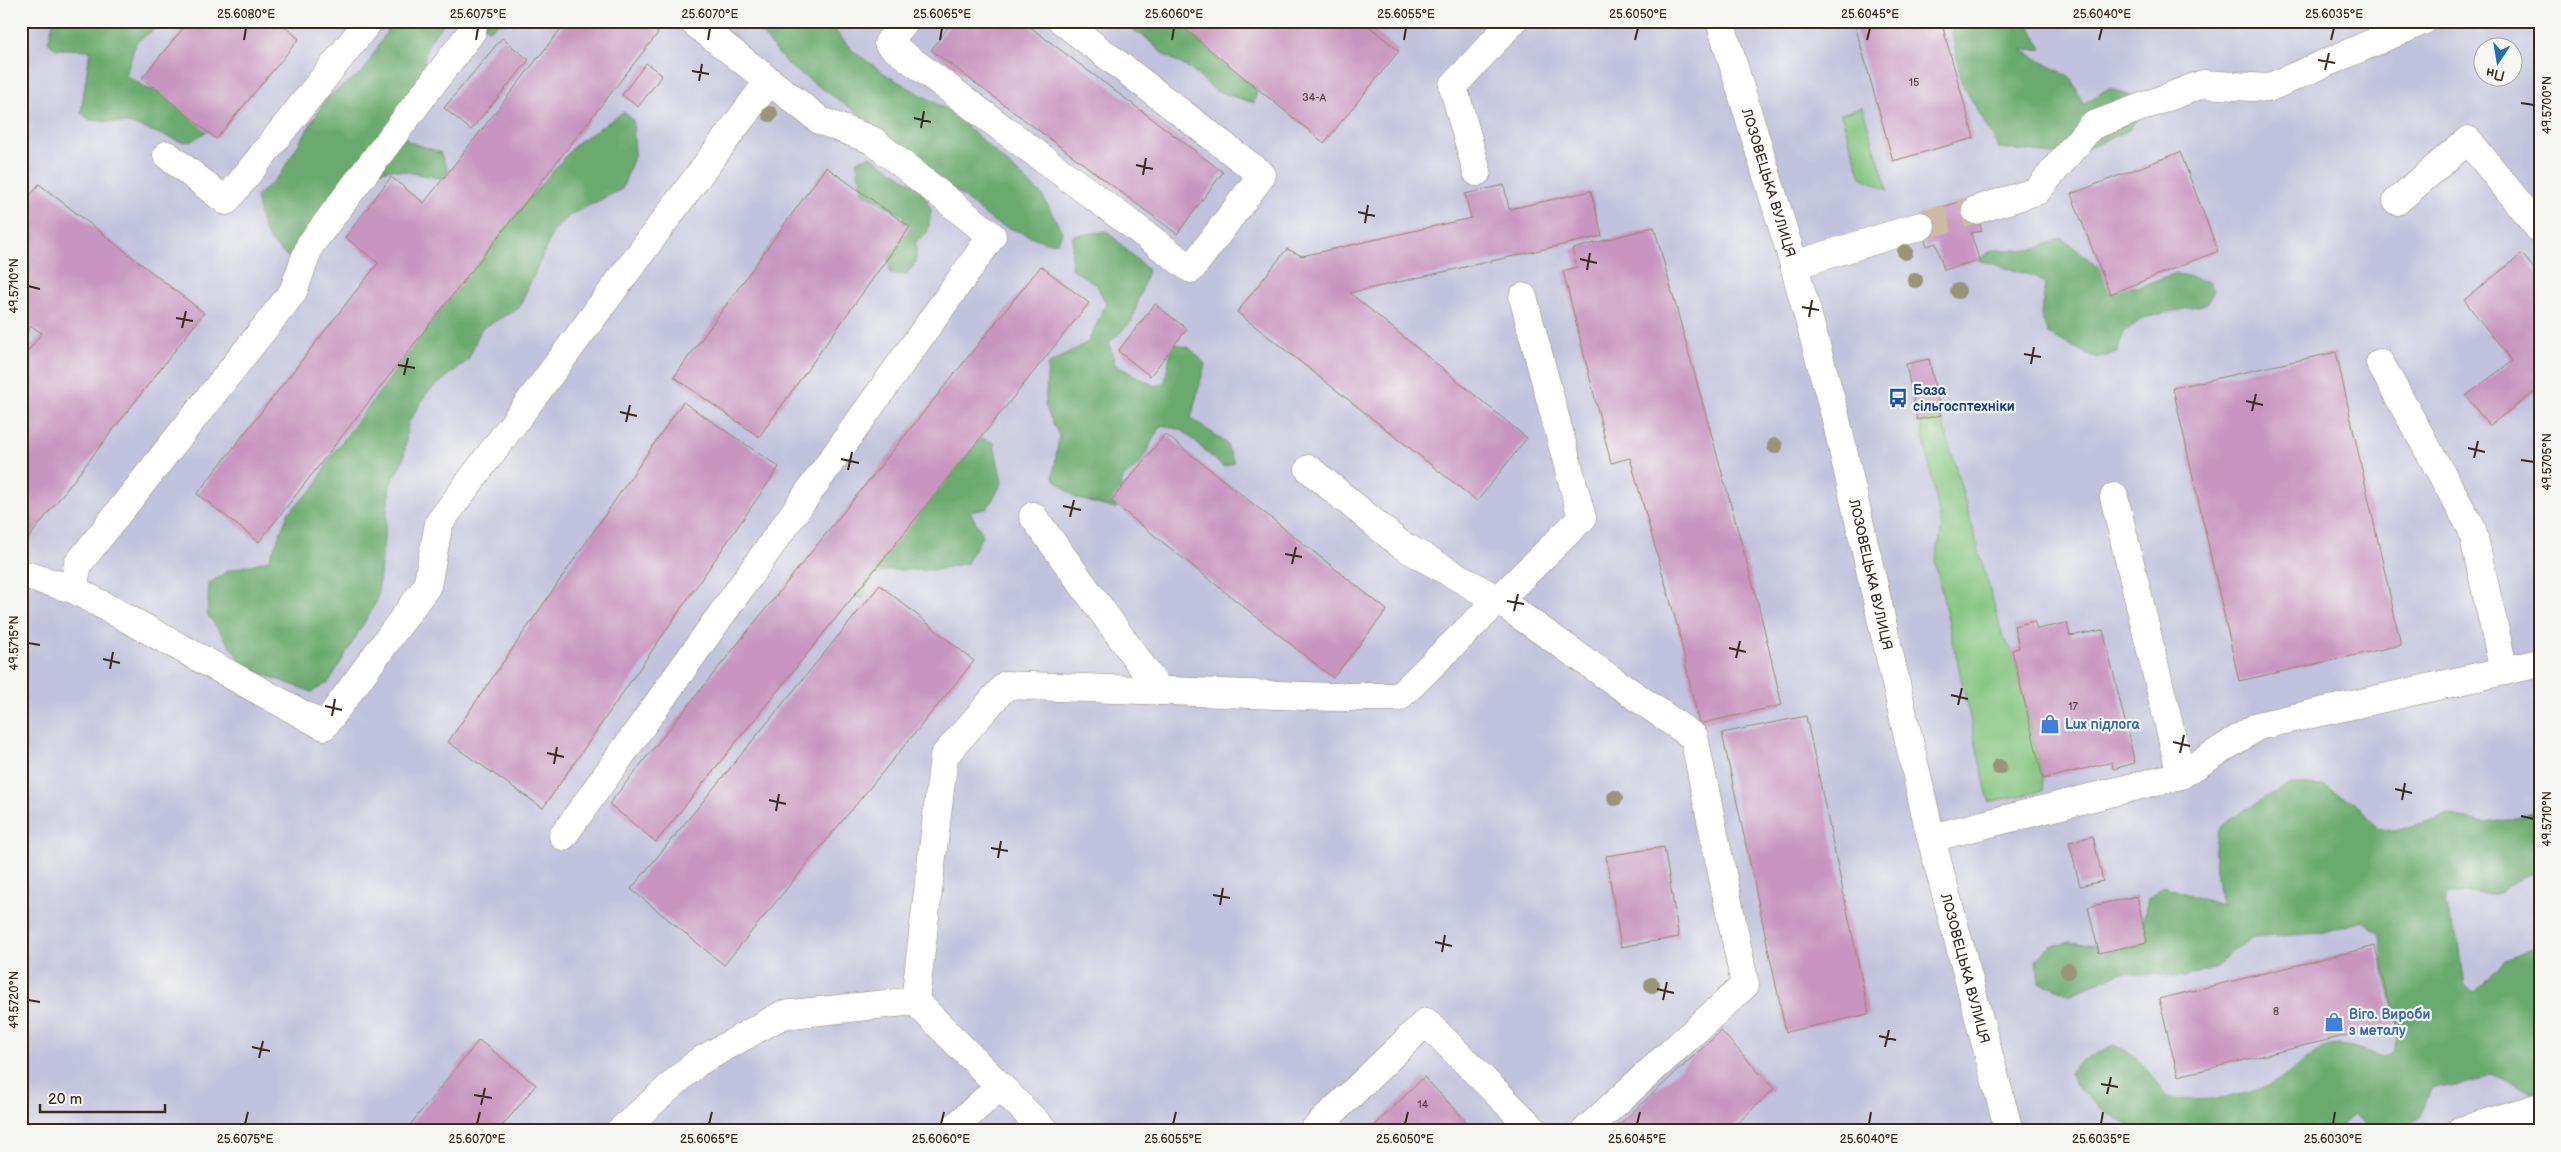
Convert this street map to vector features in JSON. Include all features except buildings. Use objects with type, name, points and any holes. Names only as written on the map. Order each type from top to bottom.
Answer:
[{"type":"street","points":[[167,155],[226,202],[369,21]]},
{"type":"street","points":[[73,589],[78,564],[294,292],[310,245],[472,31],[474,21]]},
{"type":"street","points":[[563,836],[992,236],[872,140],[821,121],[692,21]]},
{"type":"street","points":[[905,21],[888,42],[1191,269],[1262,175],[1062,21]]},
{"type":"street","points":[[1477,172],[1453,86],[1513,21]]},
{"type":"street","name":"ЛОЗОВЕЦЬКА ВУЛИЦЯ","points":[[1720,21],[1794,265],[1835,415],[1931,838],[2009,1131]]},
{"type":"street","points":[[1976,210],[2037,191],[2091,126],[2203,84],[2268,88],[2423,21]]},
{"type":"street","points":[[21,574],[73,589],[324,726],[427,586],[439,523],[768,80]]},
{"type":"street","points":[[2397,201],[2468,140],[2540,230]]},
{"type":"street","points":[[1794,265],[1921,226]]},
{"type":"street","points":[[915,1001],[944,756],[1006,685],[1399,697],[1582,518],[1523,297]]},
{"type":"street","points":[[2380,363],[2472,529],[2504,671]]},
{"type":"street","points":[[1309,469],[1400,544],[1498,600],[1694,737],[1745,985],[1585,1131]]},
{"type":"street","points":[[2114,497],[2181,775]]},
{"type":"street","points":[[1033,516],[1160,691]]},
{"type":"street","points":[[1931,838],[2181,775],[2258,726],[2540,663]]},
{"type":"street","points":[[915,1001],[1045,1131]]},
{"type":"street","points":[[620,1131],[698,1062],[782,1015],[915,1001]]},
{"type":"street","points":[[1312,1131],[1426,1022],[1535,1131]]},
{"type":"street","points":[[951,1131],[1000,1086]]},
{"type":"street","points":[[2460,1131],[2540,1107]]},
{"type":"shaded area","points":[[21,21],[2540,21],[2540,1131],[21,1131]]},
{"type":"green space","points":[[53,21],[167,21],[136,42],[126,75],[146,88],[189,101],[210,129],[192,141],[182,142],[132,124],[90,120],[81,113],[90,50],[56,49],[48,43]]},
{"type":"green space","points":[[393,21],[446,21],[436,32],[426,49],[422,101],[402,133],[409,142],[440,152],[448,170],[444,179],[391,169],[358,177],[294,261],[276,247],[266,234],[256,197],[280,175],[327,97],[363,72]]},
{"type":"green space","points":[[477,21],[516,21],[498,24],[489,30]]},
{"type":"green space","points":[[741,21],[822,21],[832,27],[853,51],[888,76],[950,111],[1042,195],[1062,232],[1058,242],[1048,243],[994,222],[866,119],[788,65],[756,27]]},
{"type":"green space","points":[[1089,21],[1178,21],[1223,64],[1257,89],[1254,103],[1216,91],[1190,69],[1163,54],[1145,37],[1129,27]]},
{"type":"green space","points":[[1950,21],[2030,21],[2028,23],[2042,49],[2022,50],[2072,79],[2083,104],[2109,88],[2137,98],[2145,106],[2129,130],[2072,156],[1999,148],[1961,81]]},
{"type":"green space","points":[[1862,107],[1888,190],[1861,177],[1841,114]]},
{"type":"green space","points":[[624,112],[633,120],[635,154],[622,189],[570,215],[553,232],[519,308],[481,329],[468,360],[427,393],[408,423],[404,457],[390,486],[377,601],[329,682],[312,692],[246,668],[207,614],[209,584],[227,571],[269,560],[289,512],[314,488],[331,456],[502,230],[577,143]]},
{"type":"green space","points":[[870,156],[921,189],[931,210],[928,232],[916,241],[916,262],[906,275],[890,274],[888,253],[904,216],[862,192],[856,161]]},
{"type":"green space","points":[[1107,231],[1148,270],[1132,321],[1109,343],[1115,365],[1155,386],[1165,382],[1172,343],[1190,348],[1205,364],[1191,418],[1226,443],[1234,463],[1223,467],[1182,430],[1161,425],[1139,465],[1123,478],[1115,509],[1075,498],[1053,477],[1059,436],[1045,406],[1048,365],[1088,342],[1106,304],[1097,285],[1071,268],[1073,236]]},
{"type":"green space","points":[[2062,238],[2119,284],[2137,287],[2176,273],[2209,282],[2214,290],[2207,304],[2143,318],[2124,332],[2117,352],[2097,359],[2048,334],[2041,315],[2045,284],[2037,277],[1979,260],[1992,250],[2033,250]]},
{"type":"green space","points":[[1941,415],[2003,637],[2012,650],[2043,779],[2042,791],[1989,802],[1935,562],[1942,528],[1920,420]]},
{"type":"green space","points":[[965,432],[994,443],[1002,483],[987,509],[970,512],[983,535],[967,563],[935,570],[885,570],[870,577],[863,599],[841,592]]},
{"type":"green space","points":[[2292,784],[2323,786],[2357,804],[2377,827],[2396,831],[2447,815],[2485,823],[2507,820],[2540,811],[2540,871],[2526,874],[2500,893],[2447,893],[2444,903],[2459,943],[2465,986],[2473,992],[2505,960],[2540,946],[2540,1096],[2491,1074],[2476,1082],[2431,1089],[2420,1117],[2398,1131],[2372,1130],[2353,1114],[2338,1131],[2140,1131],[2099,1107],[2074,1082],[2069,1072],[2076,1065],[2113,1045],[2130,1053],[2137,1059],[2156,1081],[2166,1097],[2195,1100],[2227,1097],[2258,1090],[2284,1077],[2319,1050],[2331,1046],[2347,1046],[2384,1057],[2393,1052],[2398,1021],[2385,977],[2380,934],[2363,921],[2321,933],[2253,938],[2233,950],[2217,967],[2185,977],[2122,972],[2069,994],[2039,982],[2036,960],[2050,946],[2071,942],[2112,947],[2132,938],[2143,920],[2148,899],[2163,886],[2221,905],[2215,855],[2215,845],[2220,829],[2242,811]]},
{"type":"tunnel","points":[[1921,226],[1976,210]]},
{"type":"place","name":"База сільгосптехніки","points":[[1898,398]]},
{"type":"place","name":"Lux підлога","points":[[2050,724]]},
{"type":"place","name":"Віго. Вироби з металу","points":[[2334,1022]]}]
